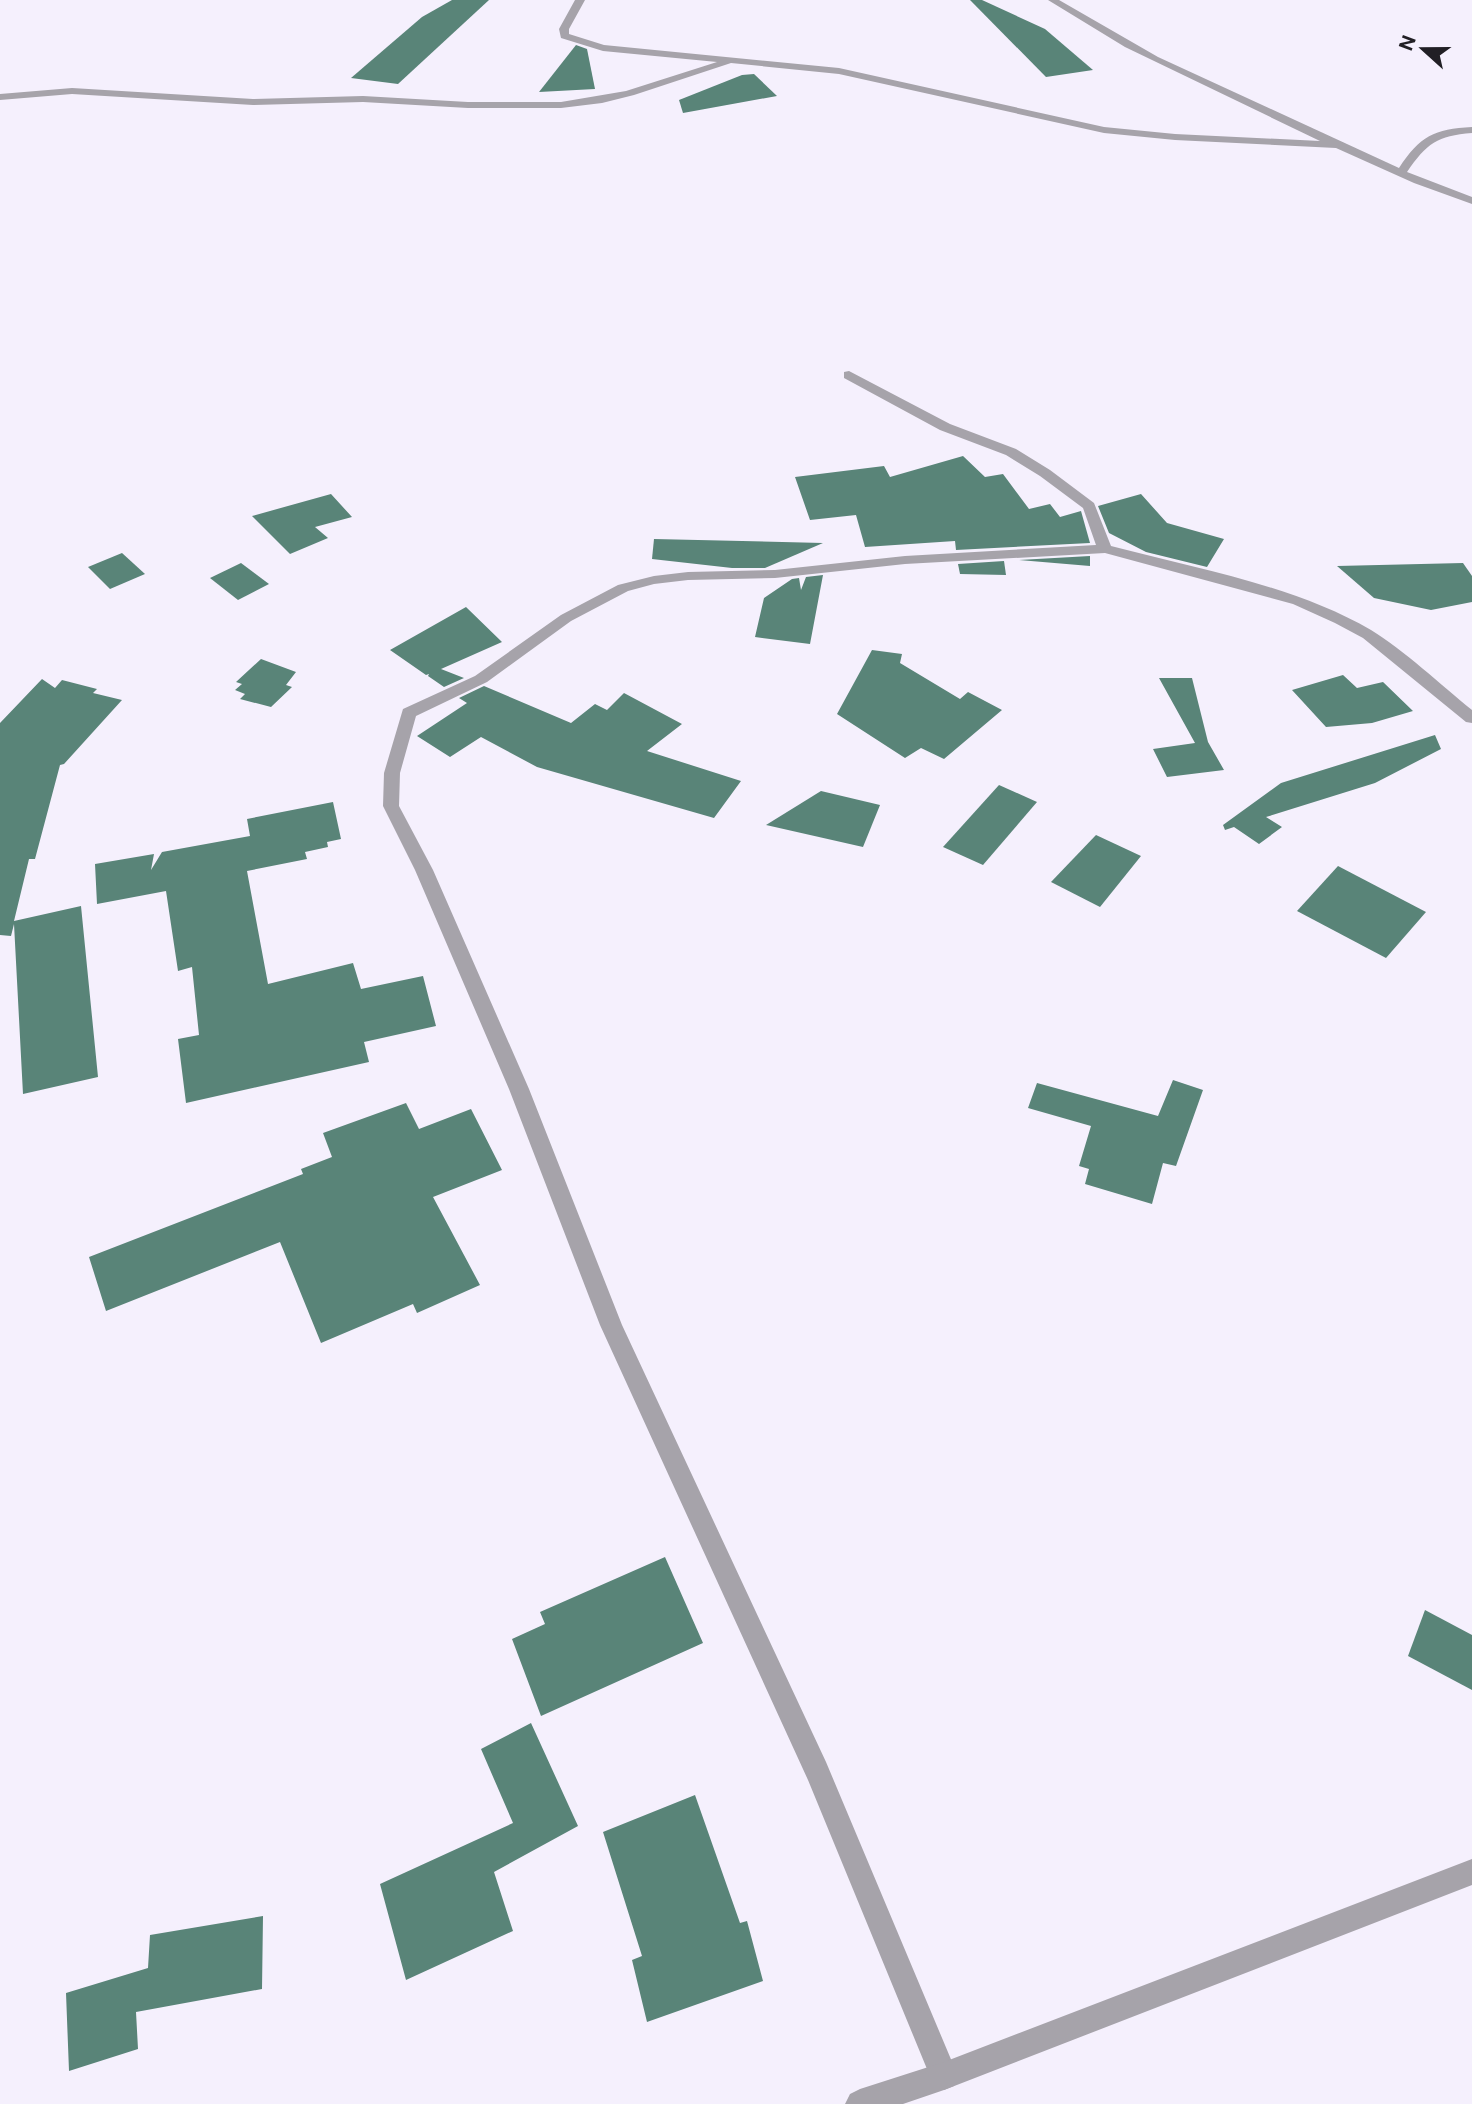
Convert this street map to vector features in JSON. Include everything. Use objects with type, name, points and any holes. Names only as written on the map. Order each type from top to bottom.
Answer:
[{"type":"street","points":[[580,0],[564,29],[564,36],[603,48],[839,71],[1104,130],[1175,137],[1339,145]]},
{"type":"street","points":[[1053,0],[1120,43],[1401,173],[1472,201]]},
{"type":"street","points":[[0,97],[72,91],[253,102],[363,99],[468,105],[561,105],[592,102],[630,93],[734,60]]},
{"type":"street","points":[[1401,173],[1424,140],[1441,132],[1472,130]]},
{"type":"street","points":[[849,375],[944,427],[1011,453],[1045,473],[1089,506],[1105,549]]},
{"type":"street","points":[[944,2077],[817,1770],[611,1325],[519,1089],[424,870],[391,806],[392,773],[409,713],[481,679],[566,618],[623,588],[654,580],[688,576],[775,574],[905,560],[1105,549],[1298,601],[1340,620],[1368,635],[1472,718]]},
{"type":"street","points":[[860,2104],[944,2077],[1472,1872]]},
{"type":"building","points":[[452,0],[489,0],[398,84],[351,78],[422,17]]},
{"type":"building","points":[[970,0],[982,0],[1045,29],[1093,70],[1046,77]]},
{"type":"building","points":[[576,45],[587,49],[595,89],[539,92]]},
{"type":"building","points":[[754,74],[777,96],[683,113],[679,100],[742,75]]},
{"type":"building","points":[[963,456],[985,477],[1003,474],[1029,509],[1050,504],[1060,517],[1081,511],[1090,543],[956,550],[955,541],[865,547],[856,515],[810,520],[795,477],[884,466],[890,477]]},
{"type":"building","points":[[331,494],[352,517],[315,527],[328,538],[290,554],[252,516]]},
{"type":"building","points":[[1141,494],[1167,523],[1224,539],[1207,567],[1146,552],[1109,533],[1098,506]]},
{"type":"building","points":[[654,539],[823,543],[765,568],[732,568],[652,559]]},
{"type":"building","points":[[122,553],[145,574],[110,589],[88,567]]},
{"type":"building","points":[[1090,556],[1090,566],[1019,560]]},
{"type":"building","points":[[1004,561],[1006,575],[960,574],[958,564]]},
{"type":"building","points":[[241,563],[269,584],[238,600],[210,578]]},
{"type":"building","points":[[1463,563],[1472,576],[1472,602],[1431,610],[1374,598],[1337,566]]},
{"type":"building","points":[[823,575],[810,644],[755,637],[764,598],[792,579],[799,578],[801,590],[806,577]]},
{"type":"building","points":[[466,607],[502,642],[441,669],[464,678],[444,687],[428,676],[429,674],[426,675],[390,650]]},
{"type":"building","points":[[872,650],[902,654],[900,663],[960,699],[968,692],[1002,710],[944,759],[921,748],[905,758],[837,714]]},
{"type":"building","points":[[261,659],[296,672],[286,685],[292,687],[271,707],[240,699],[245,694],[235,690],[242,684],[236,682]]},
{"type":"building","points":[[1343,675],[1357,688],[1383,682],[1413,711],[1372,723],[1326,727],[1292,690]]},
{"type":"building","points":[[1159,678],[1192,678],[1208,742],[1224,770],[1167,777],[1153,749],[1195,743]]},
{"type":"building","points":[[42,679],[55,688],[62,680],[97,689],[93,693],[122,700],[64,764],[60,765],[35,859],[29,859],[14,921],[81,906],[98,1077],[23,1094],[14,924],[11,936],[0,935],[0,723]]},
{"type":"building","points":[[484,686],[571,723],[595,704],[607,710],[624,693],[682,724],[647,751],[741,781],[714,818],[537,767],[481,737],[450,757],[417,736],[467,703],[459,698]]},
{"type":"building","points":[[1435,735],[1441,749],[1375,783],[1266,817],[1282,827],[1259,844],[1234,827],[1225,830],[1223,825],[1281,783]]},
{"type":"building","points":[[999,785],[1037,802],[983,865],[943,847]]},
{"type":"building","points":[[821,791],[880,805],[863,847],[766,825]]},
{"type":"building","points":[[333,802],[341,839],[327,842],[328,847],[305,852],[307,859],[247,871],[268,984],[353,963],[361,989],[423,976],[436,1026],[364,1042],[369,1062],[186,1103],[178,1039],[199,1035],[192,967],[178,971],[166,891],[97,904],[95,864],[154,854],[151,870],[162,852],[250,836],[247,819]]},
{"type":"building","points":[[1096,835],[1141,856],[1100,907],[1051,882]]},
{"type":"building","points":[[1338,866],[1426,912],[1386,958],[1297,911]]},
{"type":"building","points":[[1173,1080],[1203,1090],[1176,1166],[1163,1163],[1152,1204],[1085,1184],[1089,1169],[1079,1166],[1091,1126],[1028,1108],[1037,1083],[1158,1116]]},
{"type":"building","points":[[406,1103],[419,1129],[471,1109],[502,1170],[433,1197],[480,1285],[417,1313],[413,1304],[321,1343],[280,1242],[106,1311],[89,1257],[303,1174],[301,1169],[332,1157],[323,1133]]},
{"type":"building","points":[[665,1557],[703,1643],[541,1716],[512,1639],[545,1624],[540,1612]]},
{"type":"building","points":[[1425,1610],[1472,1635],[1472,1690],[1408,1656]]},
{"type":"building","points":[[531,1723],[578,1826],[494,1872],[513,1931],[406,1980],[380,1884],[513,1823],[481,1749]]},
{"type":"building","points":[[695,1795],[740,1923],[747,1921],[763,1981],[647,2022],[632,1960],[642,1956],[603,1832]]},
{"type":"building","points":[[263,1916],[262,1989],[136,2012],[138,2049],[69,2071],[66,1993],[148,1968],[150,1935]]}]
